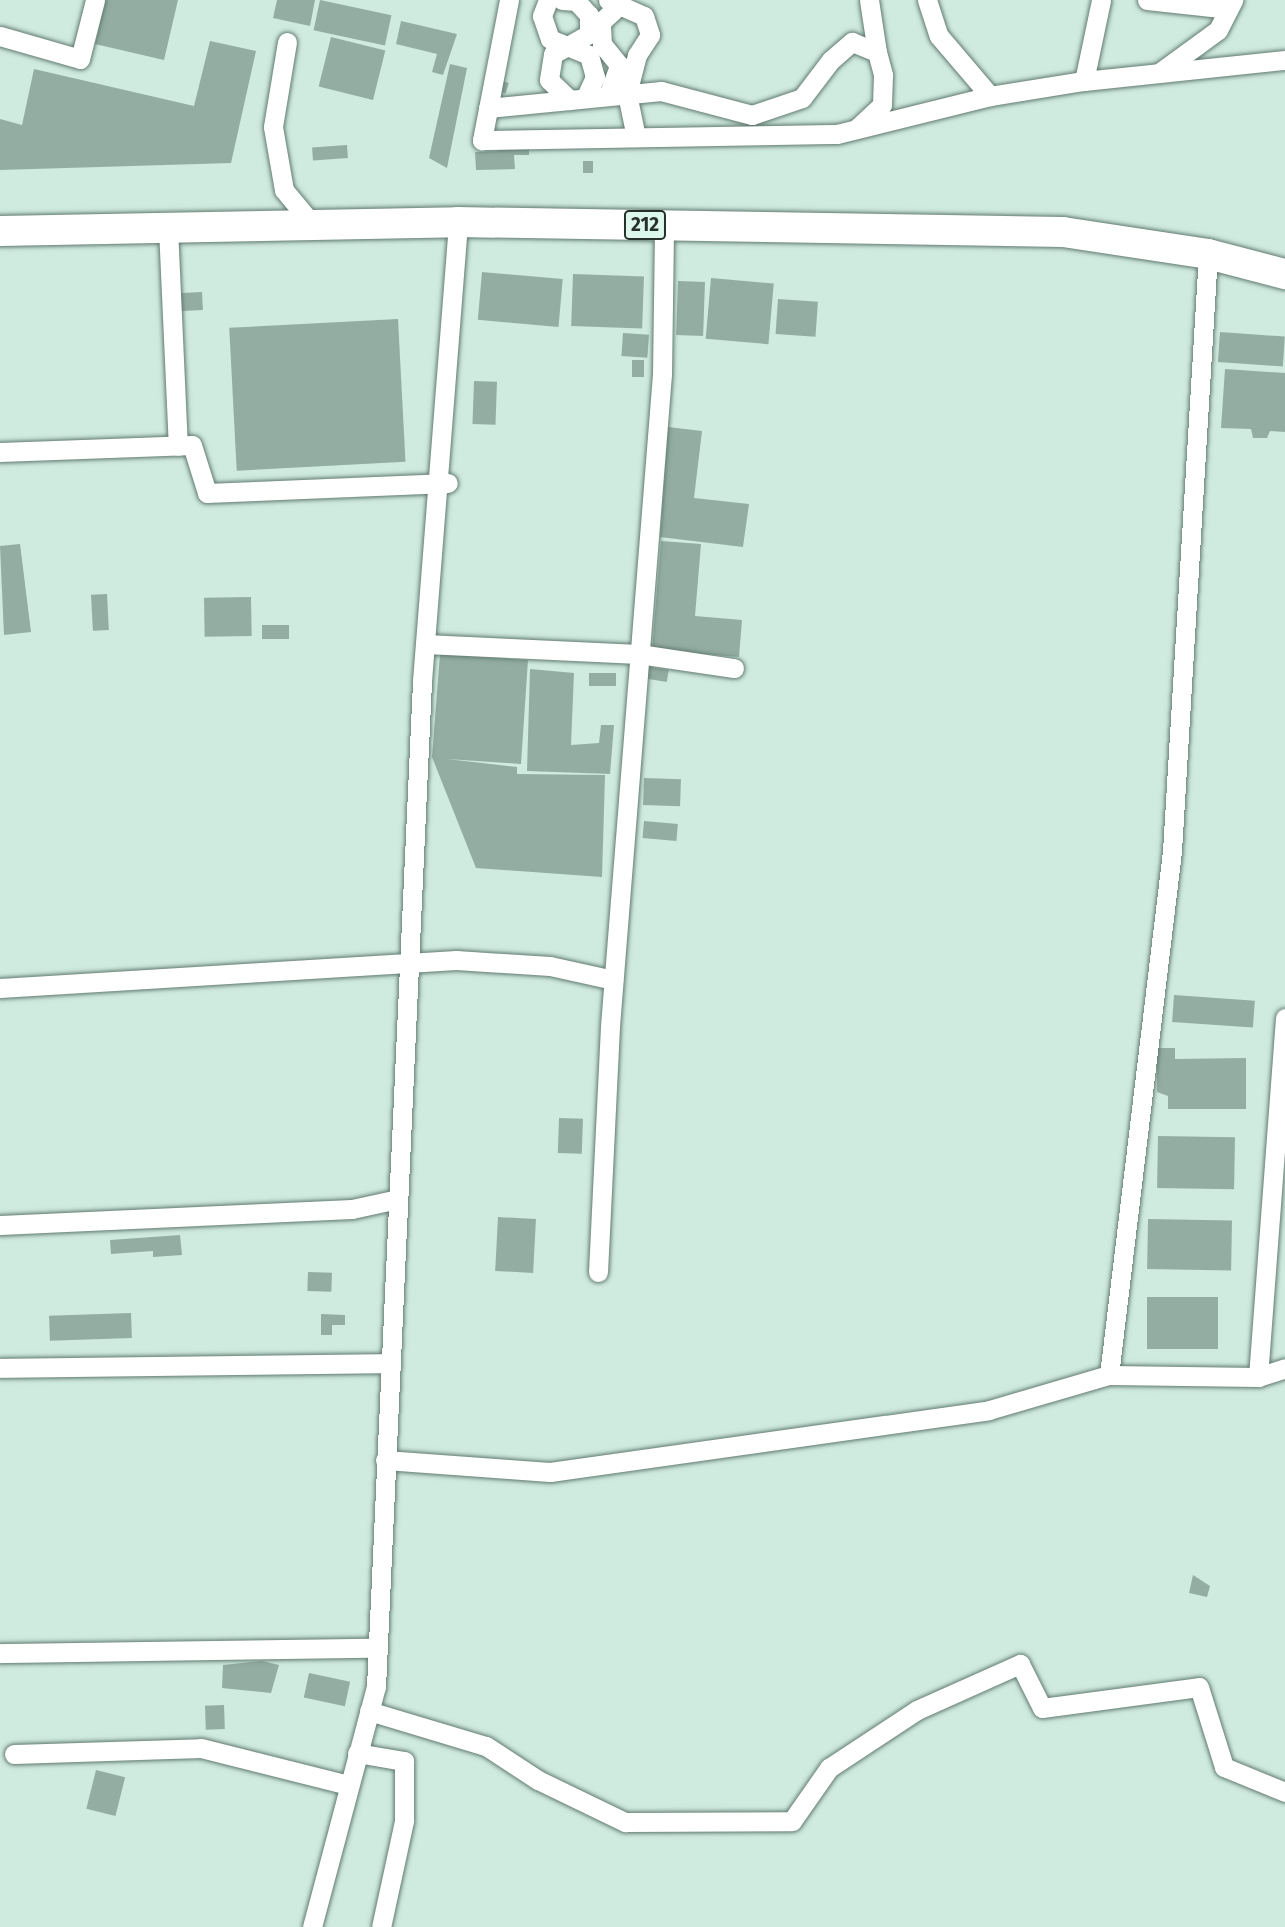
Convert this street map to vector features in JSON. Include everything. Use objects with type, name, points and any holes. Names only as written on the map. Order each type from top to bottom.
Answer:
[{"type":"main road","name":"212","points":[[0,231],[458,222],[1063,232],[1208,254],[1285,274]]},
{"type":"street","points":[[0,37],[80,59],[95,0]]},
{"type":"street","points":[[509,0],[482,140],[836,134],[990,96],[1084,81],[1285,61]]},
{"type":"street","points":[[548,0],[542,16],[550,39],[589,55],[595,77],[578,99]]},
{"type":"street","points":[[562,0],[576,1],[589,15],[589,34],[553,54],[549,80],[578,99]]},
{"type":"street","points":[[856,130],[882,105],[883,75],[869,0]]},
{"type":"street","points":[[927,0],[939,36],[990,96]]},
{"type":"street","points":[[1084,81],[1101,0]]},
{"type":"street","points":[[1147,0],[1231,5],[1218,30],[1158,74]]},
{"type":"street","points":[[618,95],[650,35],[644,16],[613,3],[601,22],[602,44],[619,65],[618,95],[636,137]]},
{"type":"street","points":[[287,42],[273,127],[284,190],[313,225]]},
{"type":"street","points":[[488,108],[661,91],[752,115],[802,98],[831,60],[852,42],[877,52]]},
{"type":"street","points":[[312,1927],[369,1711],[377,1648],[425,644],[443,483],[458,222]]},
{"type":"street","points":[[598,1272],[613,980],[663,374],[664,225]]},
{"type":"street","points":[[168,228],[178,446]]},
{"type":"street","points":[[1109,1375],[1172,851],[1208,254]]},
{"type":"street","points":[[0,452],[192,445],[207,493],[443,483]]},
{"type":"street","points":[[425,644],[639,654],[734,668]]},
{"type":"street","points":[[0,988],[408,967],[456,960],[550,966],[613,980]]},
{"type":"street","points":[[1258,1377],[1285,1017]]},
{"type":"street","points":[[0,1225],[352,1209],[398,1199]]},
{"type":"street","points":[[0,1368],[390,1363]]},
{"type":"street","points":[[385,1460],[550,1472],[989,1410],[1109,1375],[1258,1377],[1285,1368]]},
{"type":"street","points":[[0,1653],[377,1648]]},
{"type":"street","points":[[369,1711],[486,1746],[538,1780],[625,1822],[792,1821],[829,1768],[917,1710],[1020,1664],[1042,1708],[1199,1688],[1224,1767],[1285,1792]]},
{"type":"street","points":[[14,1754],[201,1748],[348,1785]]},
{"type":"street","points":[[357,1753],[404,1761],[404,1821],[381,1927]]},
{"type":"building","points":[[105,0],[178,0],[164,60],[95,44]]},
{"type":"building","points":[[277,0],[315,0],[310,26],[273,18]]},
{"type":"building","points":[[320,0],[391,15],[385,46],[314,30]]},
{"type":"building","points":[[401,21],[457,34],[443,75],[432,72],[437,54],[396,44]]},
{"type":"building","points":[[331,37],[385,51],[373,100],[319,86]]},
{"type":"building","points":[[210,41],[256,51],[231,163],[0,170],[0,119],[22,125],[34,69],[194,106]]},
{"type":"building","points":[[450,64],[467,68],[447,168],[429,158]]},
{"type":"building","points":[[502,81],[509,83],[506,94],[499,92]]},
{"type":"building","points":[[529,142],[529,155],[514,155],[515,169],[476,170],[475,152],[498,151],[497,143]]},
{"type":"building","points":[[347,145],[348,158],[313,160],[312,147]]},
{"type":"building","points":[[583,161],[593,161],[593,173],[583,173]]},
{"type":"building","points":[[482,272],[563,279],[559,327],[478,320]]},
{"type":"building","points":[[573,274],[644,276],[642,328],[571,326]]},
{"type":"building","points":[[711,278],[774,283],[768,344],[706,339]]},
{"type":"building","points":[[678,281],[705,282],[703,336],[676,335]]},
{"type":"building","points":[[202,292],[203,310],[178,311],[177,293]]},
{"type":"building","points":[[778,299],[818,302],[815,337],[776,334]]},
{"type":"building","points":[[398,319],[405,462],[237,471],[229,328]]},
{"type":"building","points":[[1220,332],[1285,337],[1283,366],[1218,362]]},
{"type":"building","points":[[623,333],[649,335],[647,358],[621,356]]},
{"type":"building","points":[[632,360],[644,360],[644,377],[632,377]]},
{"type":"building","points":[[1225,369],[1285,373],[1285,432],[1270,431],[1267,438],[1253,438],[1251,429],[1221,428]]},
{"type":"building","points":[[474,381],[497,382],[495,425],[472,424]]},
{"type":"building","points":[[668,427],[702,431],[694,498],[749,504],[743,547],[660,537]]},
{"type":"building","points":[[661,541],[701,544],[695,616],[742,620],[739,657],[652,650]]},
{"type":"building","points":[[20,544],[31,632],[4,635],[0,546]]},
{"type":"building","points":[[107,594],[109,630],[93,631],[91,595]]},
{"type":"building","points":[[251,597],[252,636],[205,637],[204,598]]},
{"type":"building","points":[[262,625],[289,625],[289,639],[262,639]]},
{"type":"building","points":[[440,654],[528,660],[521,764],[447,759],[517,767],[517,774],[605,775],[602,877],[476,868],[432,757]]},
{"type":"building","points":[[643,666],[669,670],[667,682],[641,678]]},
{"type":"building","points":[[530,669],[574,673],[571,745],[599,743],[601,725],[614,725],[610,774],[527,771]]},
{"type":"building","points":[[589,673],[616,673],[616,686],[589,686]]},
{"type":"building","points":[[644,778],[681,779],[680,806],[643,805]]},
{"type":"building","points":[[644,821],[678,824],[676,841],[643,838]]},
{"type":"building","points":[[1174,995],[1255,1001],[1253,1028],[1172,1022]]},
{"type":"building","points":[[1157,1048],[1175,1048],[1175,1059],[1246,1058],[1246,1109],[1168,1109],[1168,1096],[1157,1092]]},
{"type":"building","points":[[559,1118],[583,1119],[582,1154],[558,1153]]},
{"type":"building","points":[[1158,1136],[1235,1137],[1234,1189],[1157,1188]]},
{"type":"building","points":[[498,1217],[536,1219],[533,1273],[495,1271]]},
{"type":"building","points":[[1148,1219],[1232,1220],[1231,1270],[1147,1269]]},
{"type":"building","points":[[180,1235],[182,1255],[153,1257],[153,1251],[111,1254],[110,1240]]},
{"type":"building","points":[[308,1272],[332,1273],[331,1292],[307,1291]]},
{"type":"building","points":[[1147,1297],[1218,1297],[1218,1349],[1147,1349]]},
{"type":"building","points":[[131,1313],[132,1338],[50,1341],[49,1316]]},
{"type":"building","points":[[321,1314],[345,1315],[345,1325],[332,1325],[332,1335],[321,1335]]},
{"type":"building","points":[[1193,1575],[1210,1586],[1207,1597],[1189,1593]]},
{"type":"building","points":[[262,1661],[279,1665],[271,1693],[222,1688],[223,1665]]},
{"type":"building","points":[[309,1673],[350,1682],[345,1706],[304,1697]]},
{"type":"building","points":[[224,1705],[225,1729],[206,1730],[205,1706]]},
{"type":"building","points":[[96,1770],[125,1777],[115,1816],[86,1809]]}]
